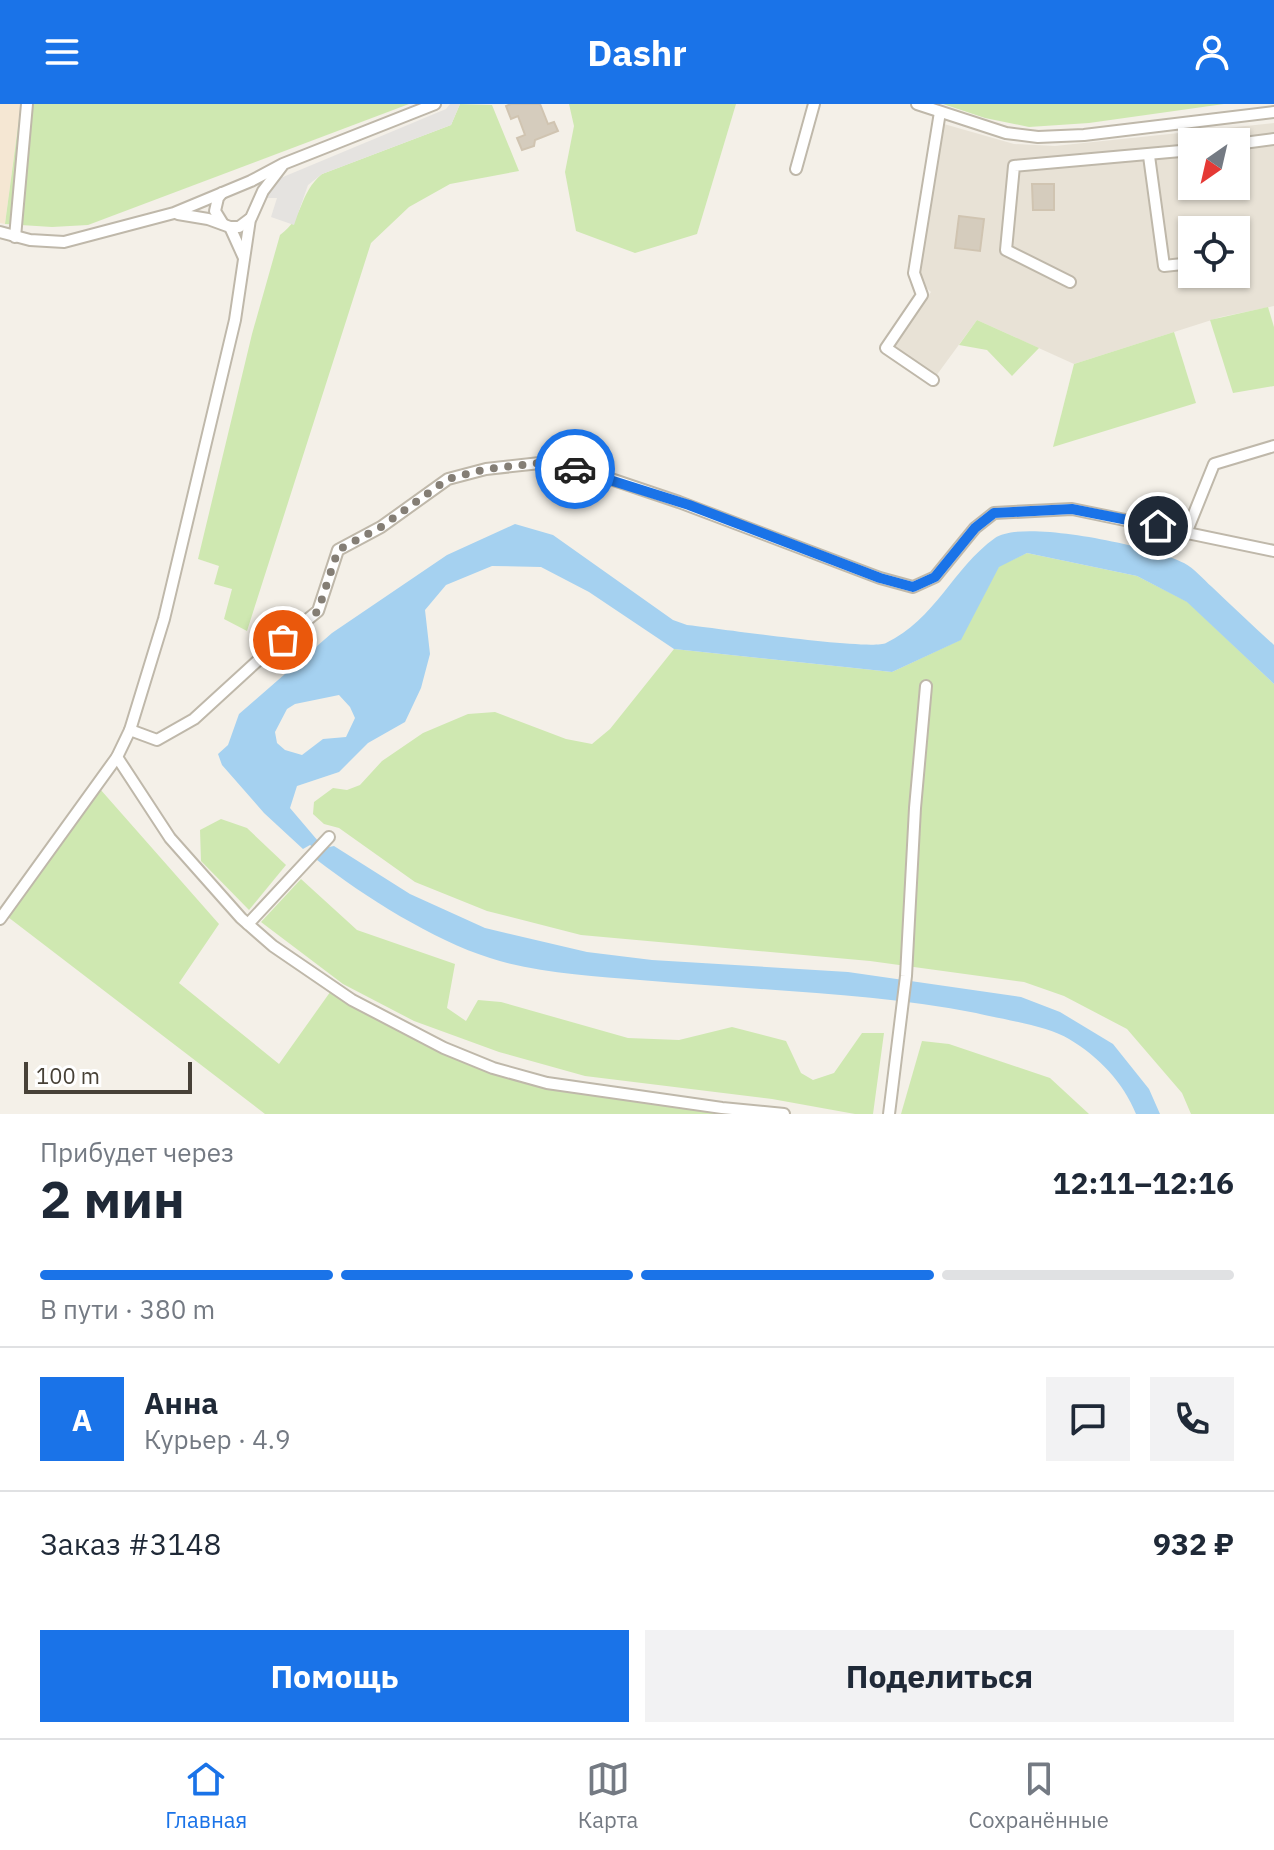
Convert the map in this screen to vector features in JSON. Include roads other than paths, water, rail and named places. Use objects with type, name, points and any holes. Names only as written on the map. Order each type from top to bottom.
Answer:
[{"type":"street","points":[[15,237],[27,104]]},
{"type":"street","points":[[0,232],[49,242],[72,241],[174,213],[283,164],[435,104]]},
{"type":"street","points":[[796,169],[814,104]]},
{"type":"street","points":[[917,104],[1006,133],[1038,137],[1084,135],[1274,112]]},
{"type":"street","points":[[933,380],[886,348],[922,295],[914,273],[940,112]]},
{"type":"street","points":[[1250,142],[1274,139]]},
{"type":"street","points":[[1070,282],[1006,250],[1014,166],[1178,152]]},
{"type":"street","points":[[1149,156],[1164,266],[1178,264]]},
{"type":"street","points":[[0,919],[117,757],[130,730],[164,619],[235,320],[250,219],[283,164]]},
{"type":"street","points":[[237,187],[250,194],[257,205]]},
{"type":"street","points":[[224,192],[218,198],[215,211],[227,226],[245,260]]},
{"type":"street","points":[[174,213],[195,215],[239,227],[250,219]]},
{"type":"street","points":[[1187,531],[1214,464],[1274,446]]},
{"type":"street","points":[[130,730],[157,740],[194,719],[318,611],[338,550],[381,527],[448,479],[486,469],[540,463],[590,472],[689,505],[880,578],[913,587],[935,577],[975,528],[994,513],[1072,509],[1274,551]]},
{"type":"street","points":[[889,1114],[906,976],[915,808],[926,686]]},
{"type":"street","points":[[117,757],[170,838],[248,924],[273,946],[352,1000],[444,1048],[493,1068],[547,1083],[784,1114]]},
{"type":"street","points":[[248,924],[329,837]]},
{"type":"water","points":[[515,524],[553,535],[673,620],[687,625],[874,645],[886,643],[918,621],[980,550],[995,538],[1010,533],[1032,531],[1089,537],[1146,550],[1191,568],[1274,645],[1274,684],[1187,602],[1137,576],[1027,553],[999,567],[961,640],[892,672],[674,649],[589,592],[541,567],[492,566],[446,585],[425,610],[430,654],[421,688],[405,722],[368,743],[339,772],[297,786],[290,808],[324,848],[334,846],[410,894],[485,928],[587,952],[652,960],[848,972],[1021,997],[1060,1012],[1113,1044],[1149,1089],[1160,1114],[1136,1114],[1124,1091],[1100,1062],[1069,1039],[1049,1030],[976,1013],[894,1000],[584,975],[507,963],[468,950],[423,929],[378,903],[317,860],[320,852],[310,845],[303,849],[264,813],[222,765],[218,754],[228,745],[239,714],[332,633],[447,555]],"holes":[[[339,695],[355,718],[346,737],[323,739],[302,755],[285,750],[277,743],[275,732],[287,709],[295,704]]]}]
